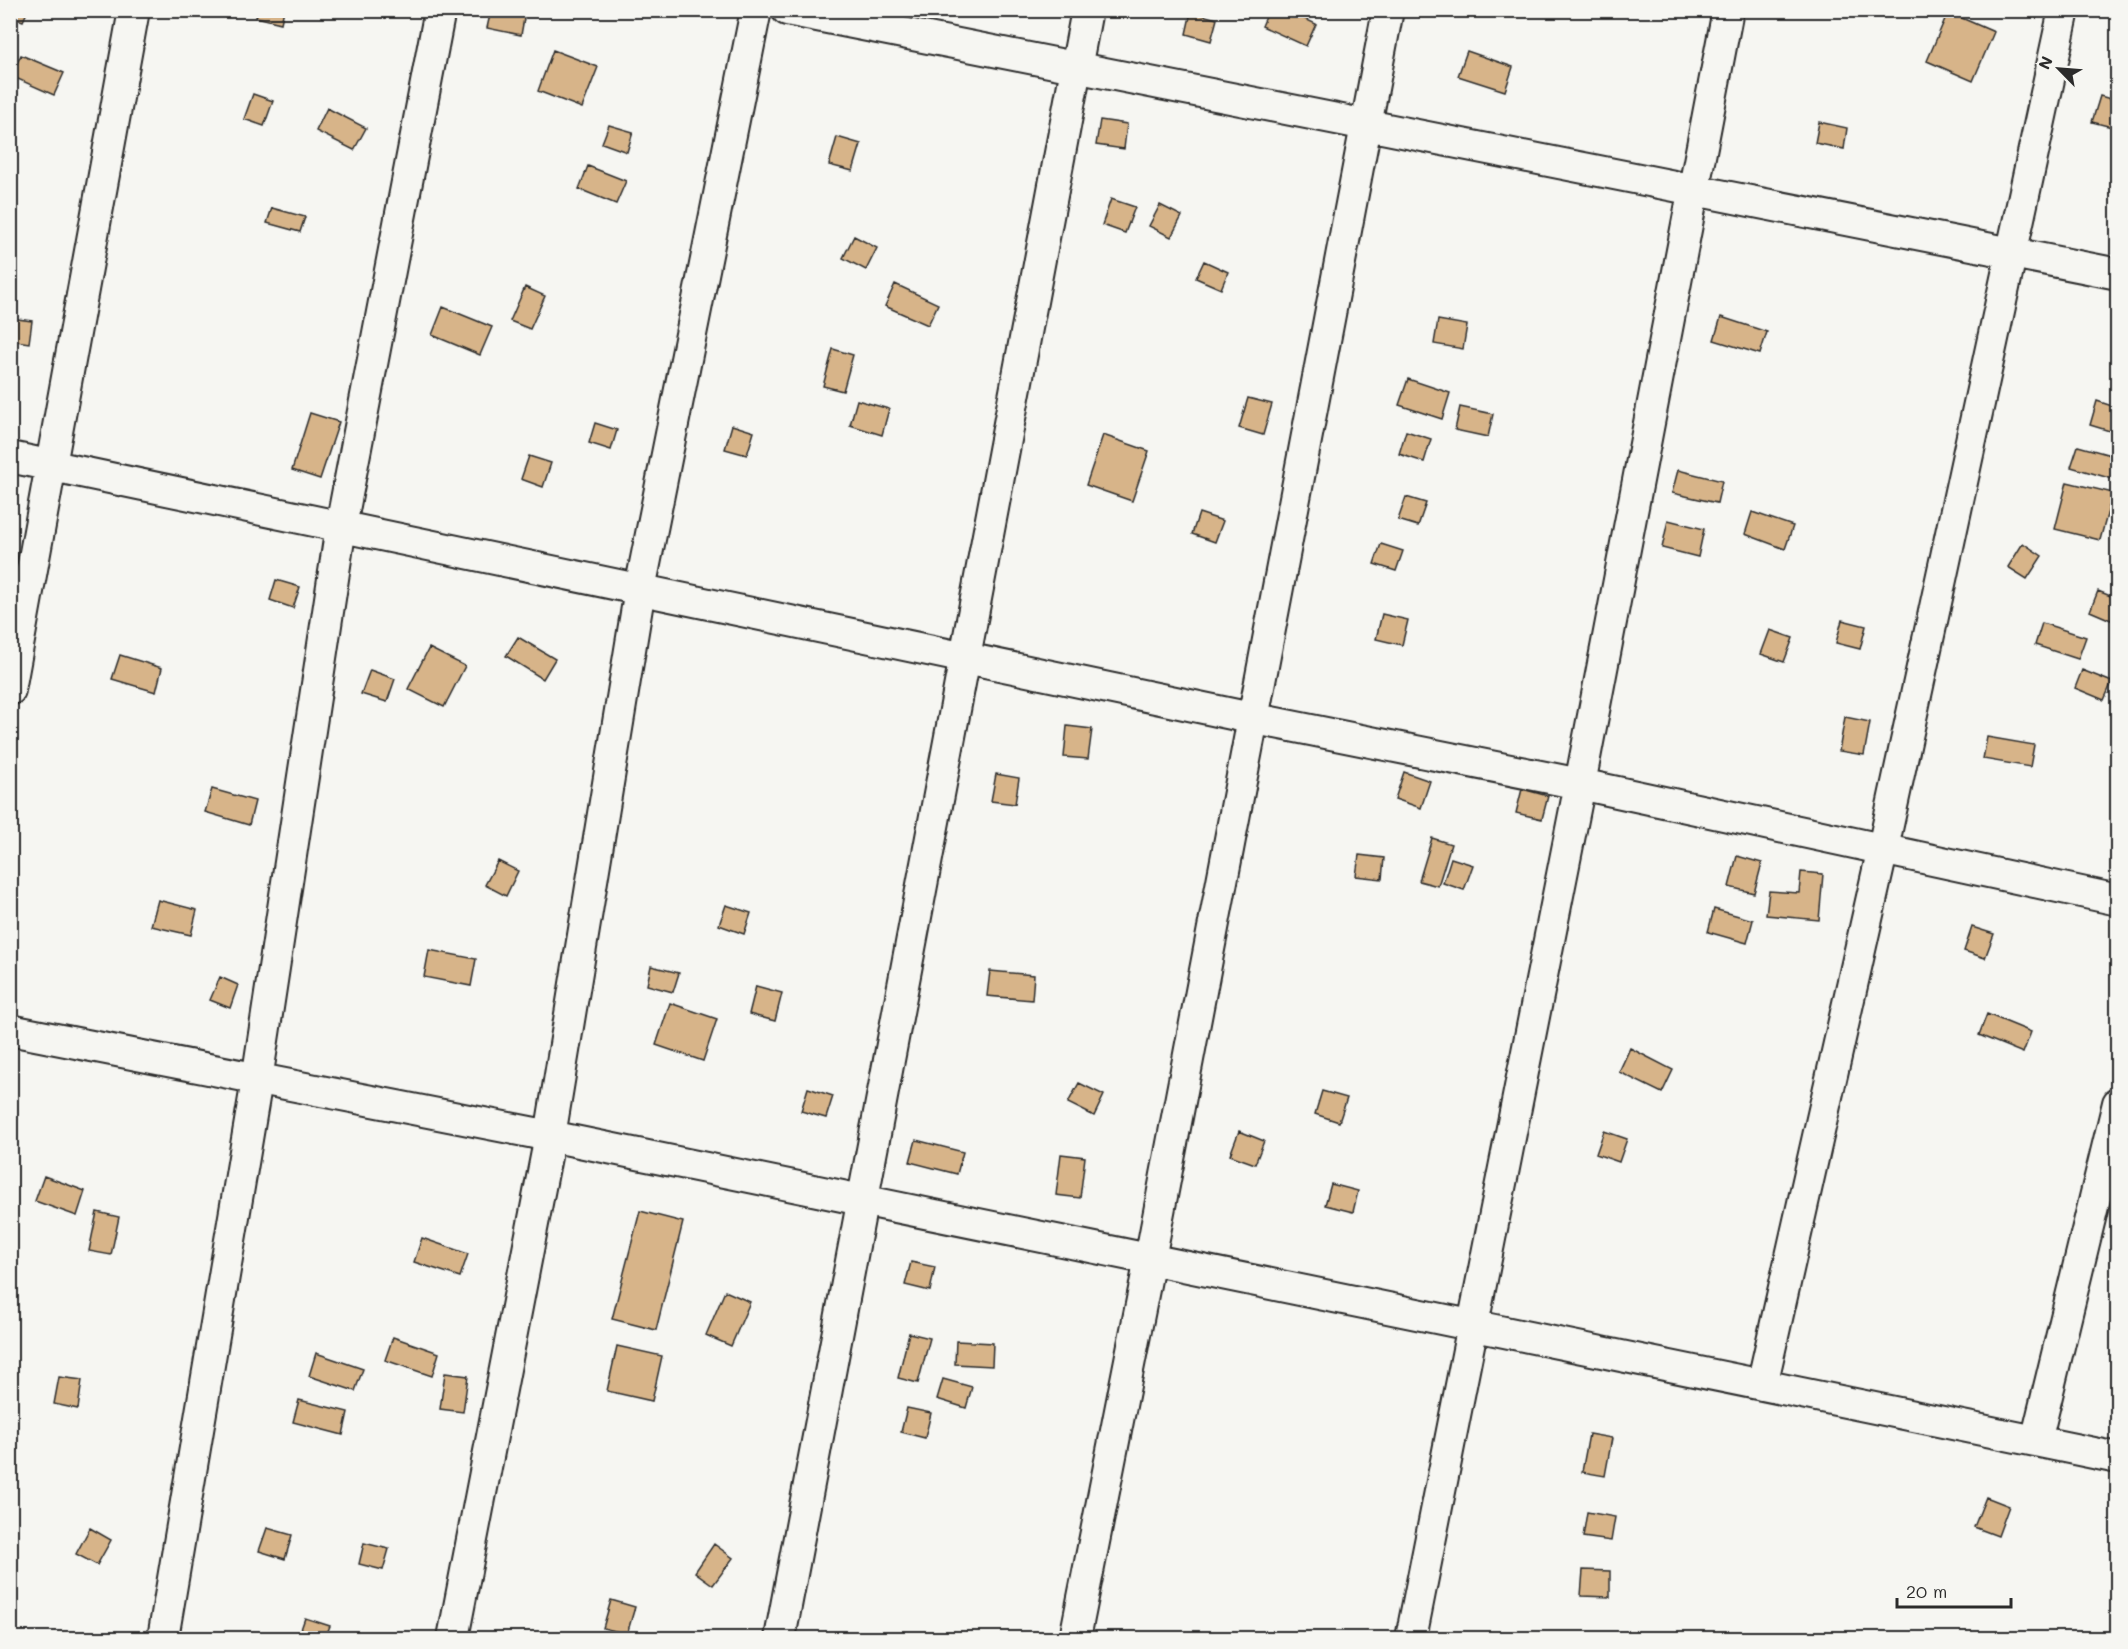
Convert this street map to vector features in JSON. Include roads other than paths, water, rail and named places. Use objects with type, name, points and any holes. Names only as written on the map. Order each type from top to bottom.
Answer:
[{"type":"street","points":[[10,690],[134,10]]},
{"type":"street","points":[[163,1638],[256,1080],[341,526],[440,10]]},
{"type":"street","points":[[453,1638],[550,1136],[640,589],[756,10]]},
{"type":"street","points":[[787,10],[2118,274]]},
{"type":"street","points":[[780,1638],[963,657],[1087,10]]},
{"type":"street","points":[[1075,1638],[1150,1259],[1364,124],[1388,10]]},
{"type":"street","points":[[1411,1638],[1580,784],[1728,10]]},
{"type":"street","points":[[1762,1385],[1883,848],[2064,10]]},
{"type":"street","points":[[10,457],[1251,718],[1580,784],[2118,900]]},
{"type":"street","points":[[10,1030],[550,1136],[2118,1458]]},
{"type":"street","points":[[2036,1441],[2118,1103]]}]
